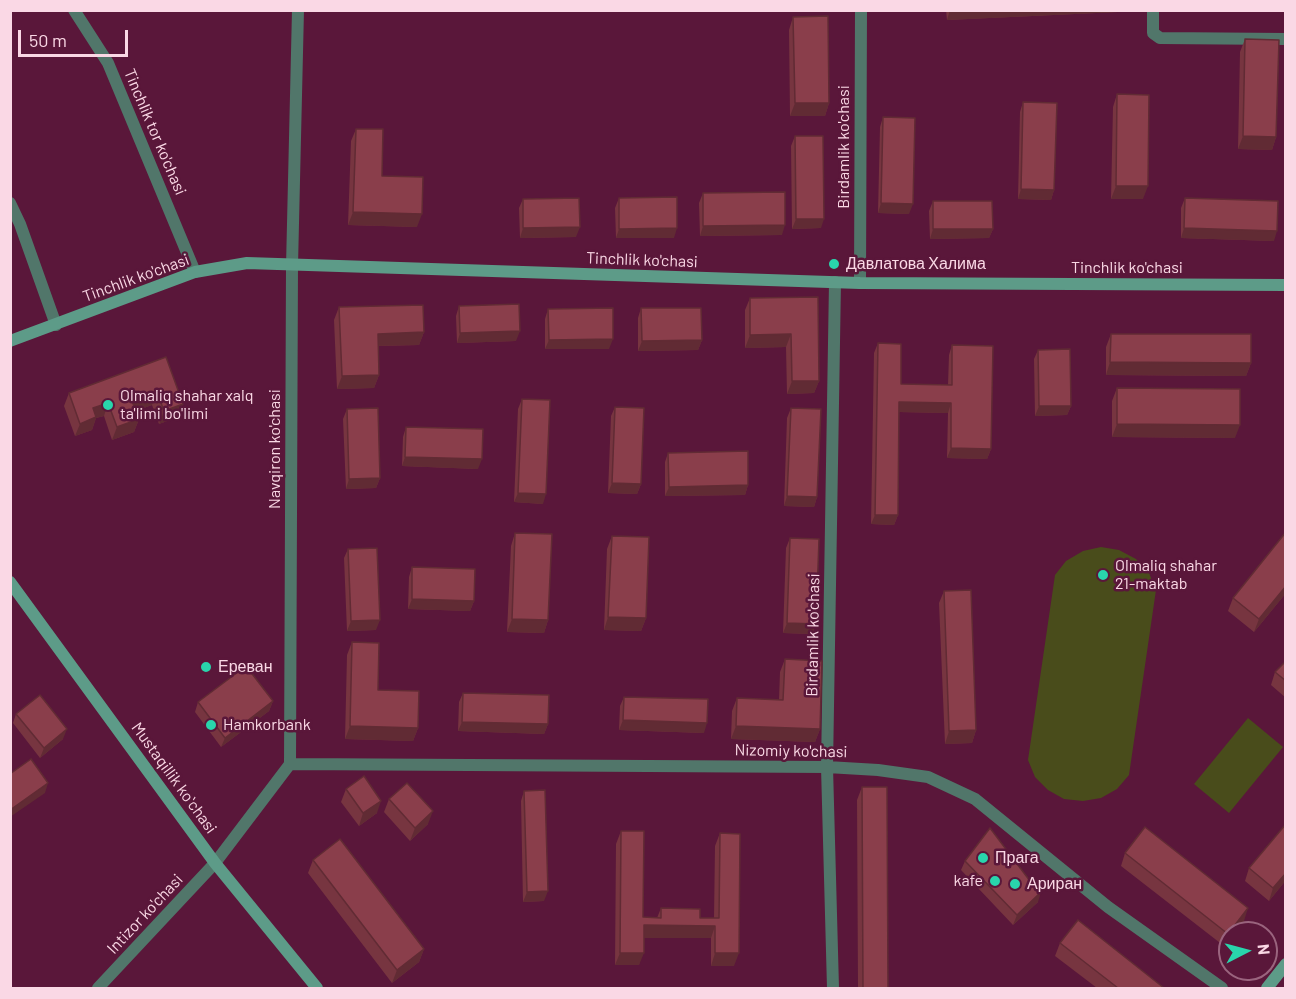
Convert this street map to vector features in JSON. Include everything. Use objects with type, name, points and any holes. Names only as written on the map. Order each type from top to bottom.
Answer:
[{"type":"main road","name":"Tinchlik ko'chasi","points":[[10,341],[195,272],[247,263],[861,283],[1286,285]]},
{"type":"main road","name":"Mustaqillik koʻchasi","points":[[10,582],[215,863],[317,988]]},
{"type":"main road","points":[[1266,988],[1286,964]]},
{"type":"street","name":"Tinchlik tor ko'chasi","points":[[74,10],[108,63],[195,272]]},
{"type":"street","name":"Navqiron ko'chasi","points":[[290,764],[292,266],[298,10]]},
{"type":"street","name":"Birdamlik ko'chasi","points":[[861,10],[861,283]]},
{"type":"street","points":[[1153,10],[1153,33],[1160,38],[1286,39]]},
{"type":"street","points":[[10,203],[20,224],[56,325]]},
{"type":"street","name":"Birdamlik ko'chasi","points":[[833,988],[827,767],[835,282]]},
{"type":"street","points":[[215,863],[290,764]]},
{"type":"street","name":"Nizomiy ko'chasi","points":[[290,764],[827,767],[878,770],[928,777],[975,800],[1108,907],[1222,988]]},
{"type":"street","name":"Intizor ko'chasi","points":[[98,988],[215,863]]},
{"type":"green space","points":[[1101,547],[1119,550],[1136,559],[1149,573],[1156,590],[1129,775],[1117,789],[1101,798],[1083,801],[1064,799],[1048,790],[1035,777],[1028,760],[1055,575],[1066,561],[1083,551]]},
{"type":"green space","points":[[1248,718],[1283,747],[1229,813],[1194,784]]},
{"type":"building","points":[[828,16],[829,103],[795,103],[793,17]]},
{"type":"building","points":[[1245,39],[1279,40],[1276,137],[1243,136]]},
{"type":"building","points":[[1117,94],[1149,95],[1148,186],[1116,186]]},
{"type":"building","points":[[1023,102],[1057,103],[1054,190],[1021,189]]},
{"type":"building","points":[[883,117],[915,118],[913,204],[881,203]]},
{"type":"building","points":[[356,129],[383,129],[382,176],[423,177],[422,214],[353,212]]},
{"type":"building","points":[[795,136],[823,136],[824,219],[796,219]]},
{"type":"building","points":[[785,192],[785,225],[703,226],[703,193]]},
{"type":"building","points":[[677,197],[677,228],[619,229],[619,198]]},
{"type":"building","points":[[579,198],[580,227],[523,228],[523,199]]},
{"type":"building","points":[[1185,198],[1278,201],[1277,231],[1184,228]]},
{"type":"building","points":[[933,201],[992,201],[993,229],[933,229]]},
{"type":"building","points":[[818,297],[819,381],[792,381],[791,334],[750,335],[750,298]]},
{"type":"building","points":[[519,304],[520,331],[460,333],[459,306]]},
{"type":"building","points":[[423,305],[424,332],[378,334],[379,375],[342,376],[339,307]]},
{"type":"building","points":[[613,308],[613,339],[549,340],[548,309]]},
{"type":"building","points":[[641,308],[701,308],[702,340],[642,341]]},
{"type":"building","points":[[1111,334],[1251,334],[1251,363],[1110,362]]},
{"type":"building","points":[[878,343],[901,344],[901,384],[952,385],[952,345],[993,346],[991,449],[951,448],[951,403],[899,402],[898,515],[875,515]]},
{"type":"building","points":[[1070,349],[1071,406],[1039,406],[1038,350]]},
{"type":"building","name":"Olmaliq shahar xalq ta'limi bo'limi","points":[[166,357],[183,404],[164,411],[157,392],[132,401],[139,419],[117,427],[108,403],[93,408],[96,417],[80,424],[69,393]]},
{"type":"building","points":[[1117,388],[1240,389],[1240,425],[1117,424]]},
{"type":"building","points":[[522,399],[550,400],[546,494],[518,493]]},
{"type":"building","points":[[615,407],[644,408],[641,484],[612,483]]},
{"type":"building","points":[[378,408],[380,478],[349,479],[347,409]]},
{"type":"building","points":[[791,408],[821,409],[817,497],[787,496]]},
{"type":"building","points":[[406,427],[483,429],[482,459],[405,457]]},
{"type":"building","points":[[748,451],[748,485],[669,487],[668,453]]},
{"type":"building","points":[[1286,532],[1286,586],[1259,619],[1233,598]]},
{"type":"building","points":[[515,533],[552,534],[548,620],[512,619]]},
{"type":"building","points":[[612,536],[649,537],[646,618],[608,617]]},
{"type":"building","points":[[790,538],[819,539],[816,624],[787,623]]},
{"type":"building","points":[[377,548],[380,620],[351,621],[348,549]]},
{"type":"building","points":[[412,567],[475,569],[474,601],[412,599]]},
{"type":"building","points":[[971,590],[976,730],[949,731],[944,591]]},
{"type":"building","points":[[352,642],[379,643],[378,690],[419,691],[418,728],[350,726]]},
{"type":"building","points":[[785,659],[822,661],[820,729],[736,726],[737,698],[783,700]]},
{"type":"building","points":[[1286,661],[1286,681],[1275,672]]},
{"type":"building","points":[[246,666],[273,701],[225,738],[198,702]]},
{"type":"building","points":[[463,693],[549,695],[548,724],[462,722]]},
{"type":"building","points":[[40,695],[67,729],[44,748],[16,714]]},
{"type":"building","points":[[624,697],[708,699],[707,723],[623,720]]},
{"type":"building","points":[[31,759],[48,783],[10,810],[10,774]]},
{"type":"building","points":[[364,776],[381,801],[363,813],[346,789]]},
{"type":"building","points":[[407,783],[433,811],[415,828],[389,799]]},
{"type":"building","points":[[862,787],[887,787],[888,988],[863,988]]},
{"type":"building","points":[[545,790],[548,891],[527,892],[524,791]]},
{"type":"building","points":[[1286,824],[1286,873],[1273,888],[1249,868]]},
{"type":"building","points":[[1145,827],[1248,908],[1238,921],[1218,921],[1218,926],[1125,853]]},
{"type":"building","name":"kafe","points":[[990,828],[1041,892],[1017,915],[965,861]]},
{"type":"building","points":[[621,831],[644,831],[643,917],[661,918],[661,908],[700,909],[700,918],[719,918],[720,833],[740,834],[739,953],[715,953],[715,926],[644,925],[644,953],[620,953]]},
{"type":"building","points":[[340,839],[424,949],[397,970],[313,860]]},
{"type":"building","points":[[1078,920],[1164,988],[1118,988],[1060,943]]},
{"type":"place","name":"Давлатова Халима","points":[[834,264]]},
{"type":"place","name":"Olmaliq shahar xalq ta'limi bo'limi","points":[[108,405]]},
{"type":"place","name":"Olmaliq shahar 21-maktab","points":[[1103,575]]},
{"type":"place","name":"Ереван","points":[[206,667]]},
{"type":"place","name":"Hamkorbank","points":[[211,725]]},
{"type":"place","name":"Прага","points":[[983,858]]},
{"type":"place","name":"kafe","points":[[995,881]]},
{"type":"place","name":"Ариран","points":[[1015,884]]}]
